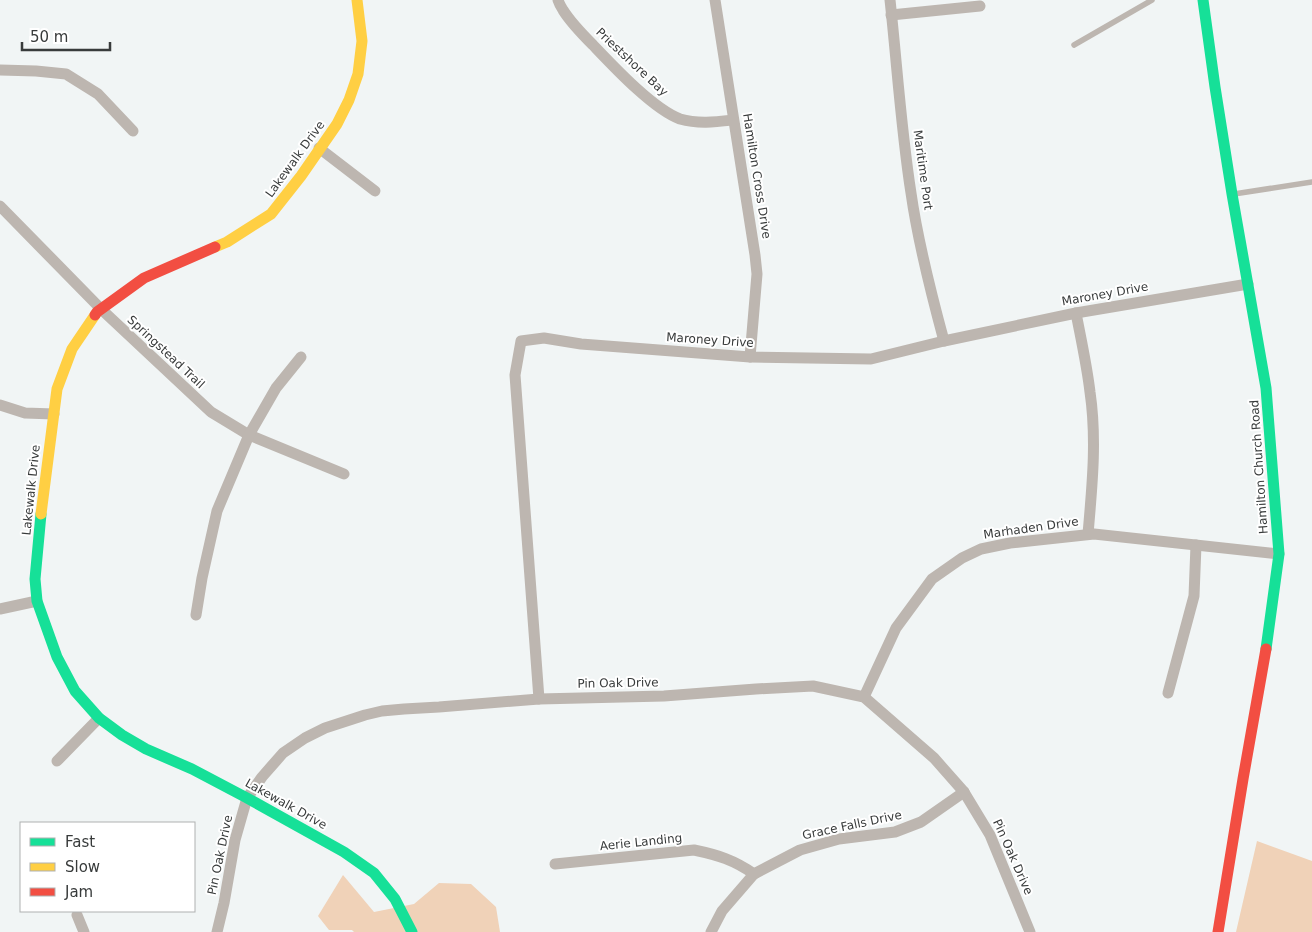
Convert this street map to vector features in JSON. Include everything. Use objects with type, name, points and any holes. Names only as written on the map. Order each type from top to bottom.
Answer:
[{"type":"street","name":"Lakewalk Drive","points":[[357,0],[362,41],[358,74],[349,100],[337,124],[301,176],[271,214],[227,242],[144,278],[97,312],[72,349],[57,389],[45,479],[35,579],[37,601],[57,657],[75,691],[99,718],[122,735],[146,749],[247,798],[344,852],[374,873],[395,899],[412,932]]},
{"type":"street","name":"Priestshore Bay","points":[[558,0],[563,11],[577,29],[605,58],[651,101],[668,113],[692,122],[707,123],[733,120]]},
{"type":"street","name":"Hamilton Cross Drive","points":[[715,0],[755,254],[756,274],[750,357]]},
{"type":"street","name":"Maritime Port","points":[[890,0],[911,194],[924,262],[944,341]]},
{"type":"street","name":"Hamilton Church Road","points":[[1203,0],[1214,87],[1266,388],[1280,554],[1265,660],[1218,932]]},
{"type":"street","points":[[892,15],[980,6]]},
{"type":"street","points":[[0,70],[66,74],[98,94],[133,131]]},
{"type":"street","points":[[319,148],[375,191]]},
{"type":"street","name":"Springstead Trail","points":[[0,206],[101,309],[210,412],[249,435],[344,474]]},
{"type":"street","name":"Maroney Drive","points":[[540,699],[515,375],[521,342],[544,338],[581,344],[750,357],[871,359],[944,341],[1076,313],[1248,284]]},
{"type":"street","points":[[1076,313],[1090,393],[1093,433],[1094,466],[1088,534]]},
{"type":"street","points":[[196,615],[217,511],[249,435],[276,388],[301,357]]},
{"type":"street","points":[[0,405],[25,412],[54,414]]},
{"type":"street","name":"Marhaden Drive","points":[[864,697],[896,628],[932,579],[962,558],[980,549],[1010,543],[1088,534],[1280,554]]},
{"type":"street","points":[[1168,693],[1194,596],[1196,545]]},
{"type":"street","points":[[0,609],[37,601]]},
{"type":"street","name":"Pin Oak Drive","points":[[217,932],[235,840],[247,798],[283,753],[305,738],[325,728],[382,711],[540,699],[664,696],[814,686],[864,697],[934,758],[964,792],[990,835],[1030,932]]},
{"type":"street","points":[[57,761],[99,718]]},
{"type":"street","name":"Grace Falls Drive","points":[[711,932],[722,912],[754,874],[800,850],[839,839],[895,832],[921,822],[964,792]]},
{"type":"street","name":"Aerie Landing","points":[[555,864],[694,850],[714,854],[739,864],[754,874]]},
{"type":"street","points":[[77,915],[84,932]]},
{"type":"lane","points":[[1074,46],[1152,0]]},
{"type":"lane","points":[[1232,194],[1312,182]]},
{"type":"shaded area","points":[[1257,841],[1312,861],[1312,932],[1236,932]]},
{"type":"shaded area","points":[[343,875],[374,912],[414,904],[439,883],[471,884],[496,907],[500,932],[354,932],[352,930],[329,930],[318,916]]},
{"type":"traffic: fast","points":[[1203,0],[1232,194],[1266,388],[1279,554],[1266,649]]},
{"type":"traffic: fast","points":[[41,514],[35,579],[37,601],[57,657],[75,691],[99,718],[122,735],[146,749],[192,769],[247,798],[344,852],[374,873],[395,899],[412,932]]},
{"type":"traffic: slow","points":[[215,247],[227,242],[271,214],[301,176],[337,124],[349,100],[358,74],[362,41],[357,0]]},
{"type":"traffic: slow","points":[[41,514],[57,389],[72,349],[95,315]]},
{"type":"traffic: jam","points":[[95,315],[144,278],[215,247]]},
{"type":"traffic: jam","points":[[1218,932],[1266,649]]}]
